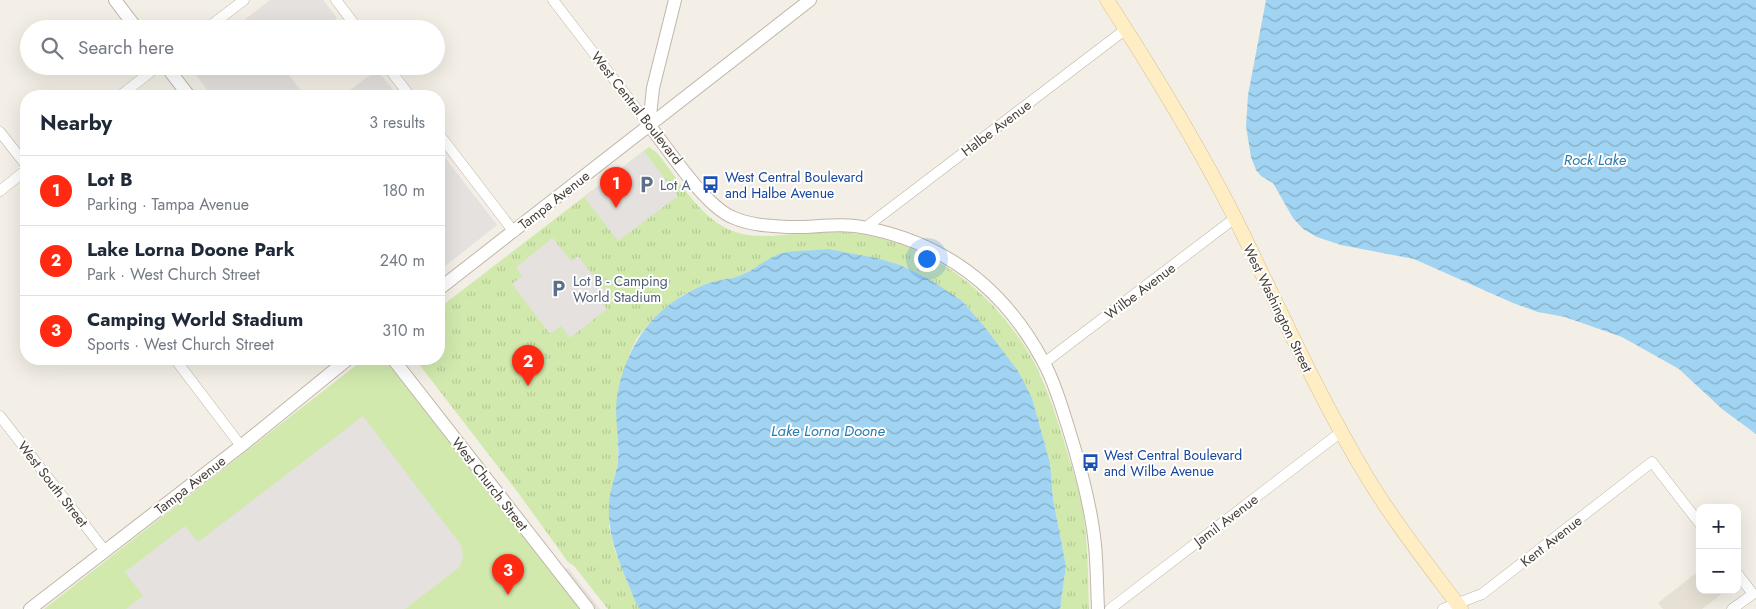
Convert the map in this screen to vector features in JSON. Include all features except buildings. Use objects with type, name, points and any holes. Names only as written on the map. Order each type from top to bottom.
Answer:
[{"type":"main road","name":"West Washington Street","points":[[1107,0],[1174,108],[1235,218],[1311,376],[1341,432],[1368,478],[1398,523],[1459,606]]},
{"type":"street","points":[[115,0],[130,20]]},
{"type":"street","points":[[218,20],[244,0]]},
{"type":"street","points":[[336,0],[351,20]]},
{"type":"street","name":"West Central Boulevard","points":[[553,0],[704,196],[720,210],[732,217],[753,224],[789,227],[830,225],[866,228],[905,238],[941,253],[976,277],[1003,304],[1025,332],[1044,363],[1057,395],[1084,481],[1094,544],[1098,609]]},
{"type":"street","points":[[649,125],[653,88],[675,0]]},
{"type":"street","name":"Tampa Avenue","points":[[445,284],[810,0]]},
{"type":"street","name":"Halbe Avenue","points":[[866,228],[1126,29]]},
{"type":"street","points":[[128,90],[147,75]]},
{"type":"street","points":[[173,75],[185,90]]},
{"type":"street","points":[[393,75],[405,90]]},
{"type":"street","points":[[0,132],[20,157]]},
{"type":"street","points":[[445,142],[514,232]]},
{"type":"street","points":[[0,190],[20,175]]},
{"type":"street","name":"Wilbe Avenue","points":[[1044,363],[1235,218]]},
{"type":"street","points":[[180,365],[241,446]]},
{"type":"street","name":"Tampa Avenue","points":[[30,609],[241,446],[341,365]]},
{"type":"street","name":"West Church Street","points":[[398,365],[588,609]]},
{"type":"street","name":"West South Street","points":[[0,417],[105,551]]},
{"type":"street","name":"Jamil Avenue","points":[[1110,609],[1341,432]]},
{"type":"street","name":"Kent Avenue","points":[[1443,609],[1459,606],[1488,590],[1652,462],[1696,519]]},
{"type":"street","points":[[1732,609],[1753,594],[1741,579]]},
{"type":"shaded area","points":[[270,0],[323,0],[337,18],[334,20],[244,20]]},
{"type":"shaded area","points":[[196,75],[289,75],[300,90],[207,90]]},
{"type":"shaded area","points":[[370,75],[381,75],[393,90],[350,90]]},
{"type":"shaded area","points":[[644,151],[678,196],[618,241],[584,197]]},
{"type":"shaded area","points":[[445,158],[497,225],[445,266]]},
{"type":"shaded area","name":"Lot B - Camping World Stadium","points":[[553,238],[571,261],[578,256],[607,293],[599,299],[607,309],[570,338],[561,326],[550,334],[512,284],[522,276],[516,267]]},
{"type":"shaded area","points":[[363,416],[461,545],[463,556],[460,567],[405,609],[126,609],[143,596],[125,572],[185,526],[198,542]]},
{"type":"shaded area","points":[[568,568],[600,609],[594,609],[564,570]]},
{"type":"shaded area","points":[[1696,573],[1696,594],[1722,594],[1702,609],[1663,609],[1658,603]]},
{"type":"green space","points":[[649,147],[662,159],[702,210],[710,218],[731,231],[759,236],[830,231],[856,233],[897,243],[922,253],[945,266],[987,299],[1005,319],[1035,364],[1057,419],[1077,484],[1083,511],[1087,548],[1089,609],[1060,609],[1066,566],[1053,499],[1050,463],[1032,398],[1018,372],[984,326],[962,301],[802,252],[782,253],[740,276],[708,283],[682,295],[648,325],[637,338],[629,355],[617,398],[618,460],[609,504],[609,527],[615,551],[640,609],[608,609],[574,566],[568,562],[519,494],[420,365],[445,365],[445,303]]},
{"type":"green space","points":[[356,365],[389,365],[582,609],[44,609]]},
{"type":"water","name":"Rock Lake","points":[[1266,0],[1756,0],[1756,434],[1722,409],[1679,369],[1622,337],[1565,317],[1538,312],[1513,303],[1414,259],[1341,245],[1317,237],[1303,229],[1293,218],[1273,183],[1261,176],[1256,170],[1251,157],[1246,126],[1248,95]]},
{"type":"water","name":"Lake Lorna Doone","points":[[828,249],[876,258],[900,265],[934,282],[962,301],[984,326],[1018,371],[1032,398],[1050,463],[1053,499],[1066,566],[1060,609],[640,609],[636,603],[614,543],[609,519],[609,506],[618,461],[617,397],[621,377],[636,343],[658,314],[688,292],[710,283],[742,275],[779,254]]},
{"type":"place","name":"Lot A","points":[[646,185]]},
{"type":"place","name":"West Central Boulevard and Halbe Avenue","points":[[711,185]]},
{"type":"place","name":"Lot B","points":[[616,208]]},
{"type":"place","name":"Lot B - Camping World Stadium","points":[[559,289]]},
{"type":"place","name":"Lake Lorna Doone Park","points":[[528,386]]},
{"type":"place","name":"West Central Boulevard and Wilbe Avenue","points":[[1090,463]]},
{"type":"place","name":"Camping World Stadium","points":[[508,595]]}]
